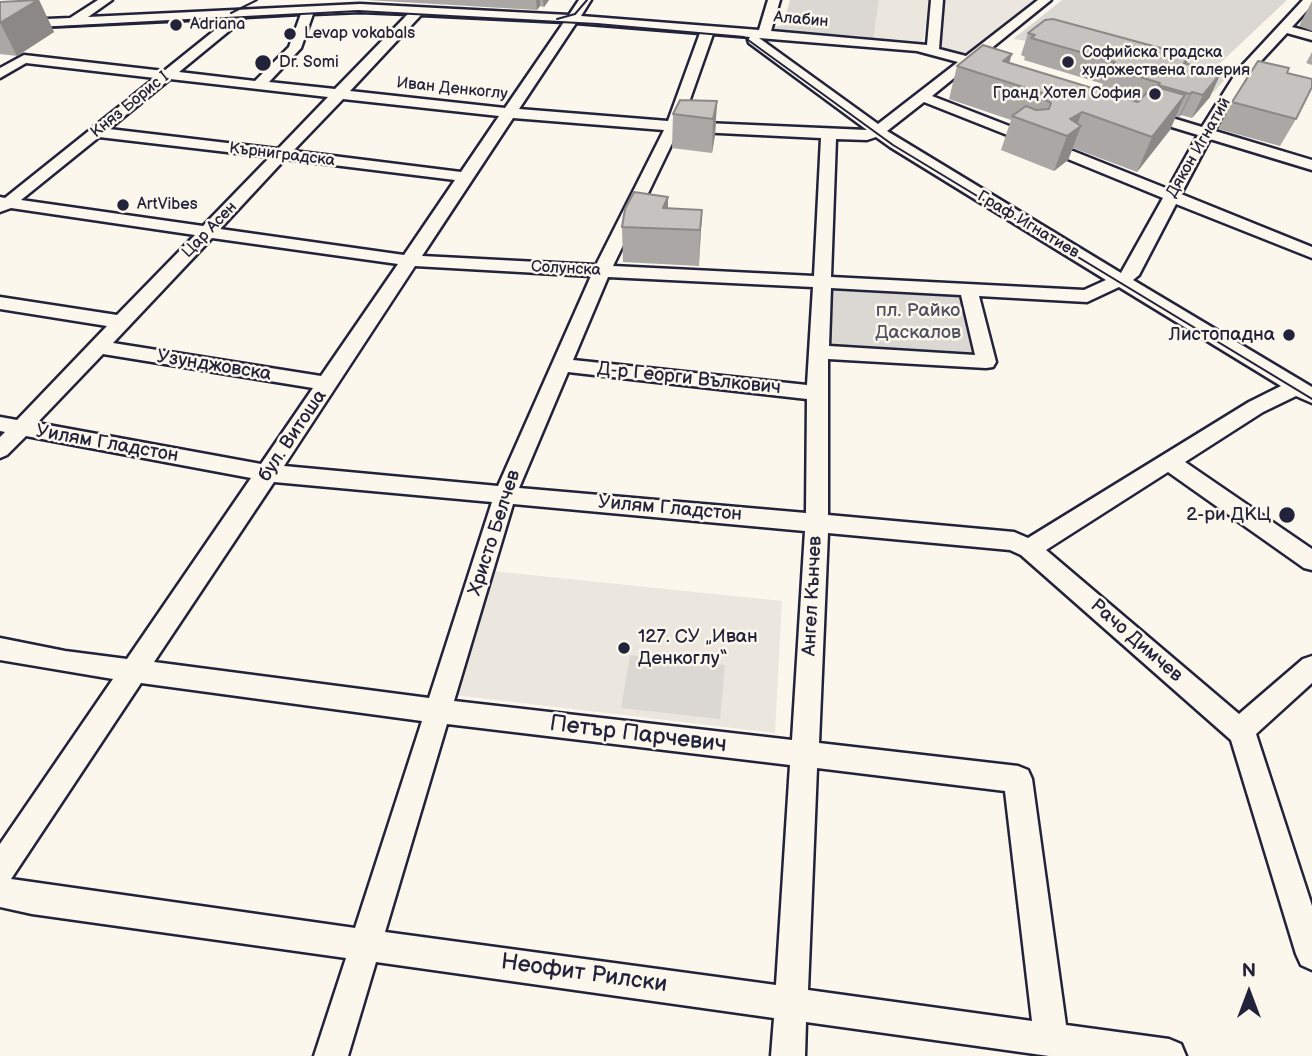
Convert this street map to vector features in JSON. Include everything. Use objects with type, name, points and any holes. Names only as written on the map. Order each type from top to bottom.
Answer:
[{"type":"street","points":[[72,22],[106,0]]},
{"type":"street","name":"Княз Борис I","points":[[3,205],[259,0]]},
{"type":"street","name":"бул. Витоша","points":[[0,870],[585,0]]},
{"type":"street","points":[[759,37],[774,0]]},
{"type":"street","points":[[933,49],[937,0]]},
{"type":"street","points":[[877,132],[1045,0]]},
{"type":"street","name":"Дякон Игнатий","points":[[1125,277],[1206,133],[1251,69],[1284,27],[1310,0]]},
{"type":"street","name":"Алабин","points":[[0,25],[309,9],[337,4],[708,29],[759,37],[933,49],[1007,72]]},
{"type":"street","points":[[258,85],[295,48],[309,9]]},
{"type":"street","name":"Цар Асен","points":[[0,450],[10,426],[99,347],[419,10]]},
{"type":"street","points":[[1284,27],[1312,36]]},
{"type":"street","name":"Христо Белчев","points":[[331,1056],[505,494],[603,271],[673,126],[708,29]]},
{"type":"street","name":"Граф Игнатиев","points":[[759,37],[877,132],[1125,277],[1304,391]]},
{"type":"street","name":"Иван Денкоглу","points":[[0,74],[24,58],[510,113],[829,135],[867,136],[877,132]]},
{"type":"street","points":[[923,97],[1030,139]]},
{"type":"street","points":[[1126,108],[1312,165]]},
{"type":"street","name":"Кърниградска","points":[[97,132],[468,177]]},
{"type":"street","name":"Ангел Кънчев","points":[[788,1056],[817,523],[817,393],[829,135]]},
{"type":"street","points":[[1068,154],[1312,253]]},
{"type":"street","name":"Солунска","points":[[3,205],[411,261],[1087,296],[1125,277]]},
{"type":"street","points":[[820,352],[986,362],[969,290]]},
{"type":"street","points":[[0,303],[122,322]]},
{"type":"street","name":"Узунджовска","points":[[99,347],[328,384]]},
{"type":"street","name":"Д-р Георги Вълкович","points":[[562,365],[817,393]]},
{"type":"street","points":[[1029,549],[1256,407],[1304,391]]},
{"type":"street","name":"Уилям Гладстон","points":[[10,426],[268,473],[999,539],[1014,541],[1029,549]]},
{"type":"street","points":[[1169,462],[1312,561]]},
{"type":"street","name":"Рачо Димчев","points":[[1029,549],[1242,733]]},
{"type":"street","name":"Петър Парчевич","points":[[0,649],[65,662],[440,711],[1017,779],[1051,1039]]},
{"type":"street","points":[[1312,667],[1248,723],[1242,733],[1312,954]]},
{"type":"street","name":"Неофит Рилски","points":[[0,892],[32,899],[1169,1056]]},
{"type":"shaded area","points":[[879,0],[929,0],[923,43],[873,41]]},
{"type":"shaded area","points":[[940,0],[1038,0],[966,54],[938,46]]},
{"type":"shaded area","name":"127. СУ „Иван Денкоглу“","points":[[492,571],[782,601],[775,733],[454,695]]},
{"type":"green space","points":[[790,0],[879,0],[873,41],[863,40],[863,36],[773,31],[774,27],[783,25]]},
{"type":"green space","points":[[1062,0],[1287,0],[1218,65],[1233,70],[1214,92],[1037,42],[1013,39]]},
{"type":"green space","name":"пл. Райко Даскалов","points":[[824,286],[961,295],[972,355],[825,345]]},
{"type":"green space","points":[[630,655],[725,665],[720,719],[621,708]]},
{"type":"building","points":[[38,0],[0,23],[0,2]]},
{"type":"building","points":[[1053,19],[1190,56],[1184,63],[1221,73],[1203,95],[1158,85],[1160,83],[1109,68],[1115,62],[1031,38],[1035,35],[1028,33],[1045,20]]},
{"type":"building","points":[[983,45],[1012,54],[1003,61],[1138,102],[1153,86],[1185,95],[1152,137],[1082,112],[1070,119],[1081,126],[1067,136],[1012,116],[1026,106],[1036,110],[1049,109],[1051,103],[1040,97],[1045,94],[957,66]]},
{"type":"building","points":[[1258,61],[1289,68],[1287,73],[1312,79],[1312,87],[1296,119],[1232,102]]},
{"type":"building","points":[[680,100],[717,101],[713,119],[673,114]]},
{"type":"building","points":[[634,192],[668,197],[663,208],[702,210],[700,230],[622,227],[625,209]]},
{"type":"tram line","points":[[231,13],[257,0]]},
{"type":"tram line","points":[[557,19],[575,14],[587,0]]},
{"type":"tram line","points":[[0,30],[358,11],[597,24],[744,37],[893,145],[1312,399]]},
{"type":"place","name":"Adriana","points":[[176,25]]},
{"type":"place","name":"Levap vokabals","points":[[290,34]]},
{"type":"place","name":"Софийска градска художествена галерия","points":[[1068,62]]},
{"type":"place","name":"Dr. Somi","points":[[263,63]]},
{"type":"place","name":"Гранд Хотел София","points":[[1155,94]]},
{"type":"place","name":"ArtVibes","points":[[123,205]]},
{"type":"place","name":"Листопадна","points":[[1289,335]]},
{"type":"place","name":"2-ри ДКЦ","points":[[1287,515]]},
{"type":"place","name":"127. СУ „Иван Денкоглу“","points":[[624,648]]}]
